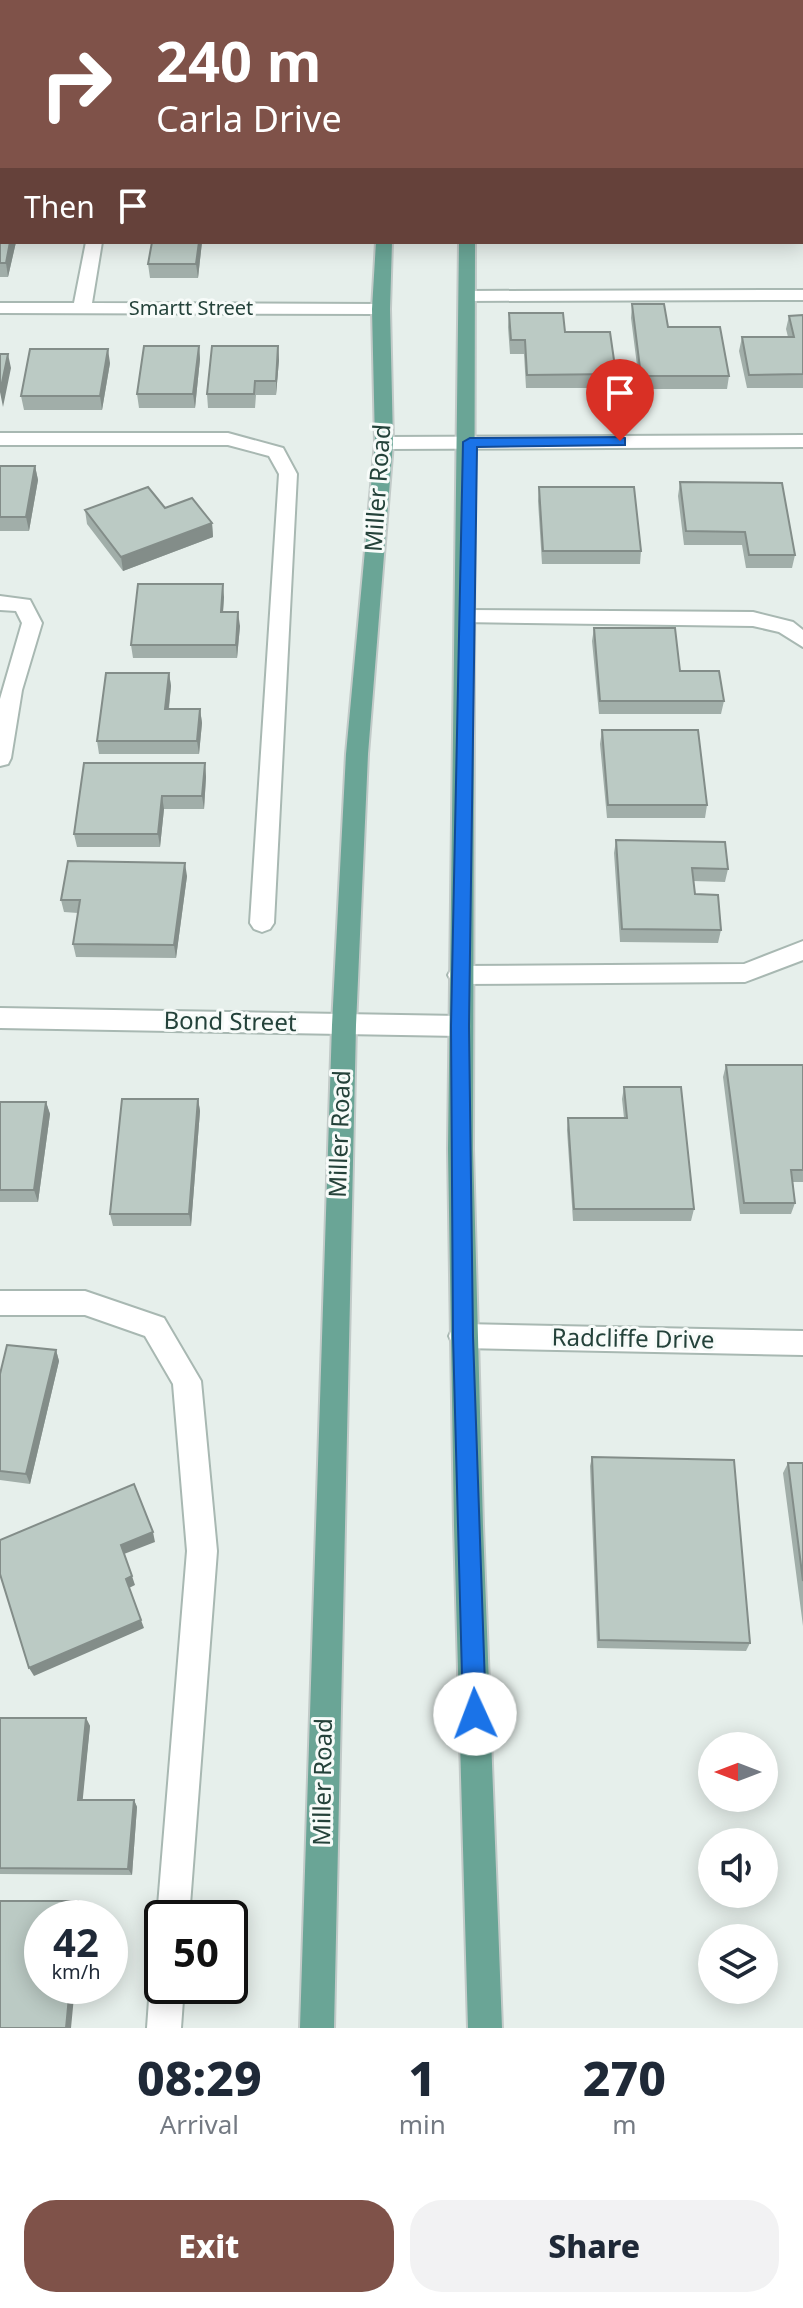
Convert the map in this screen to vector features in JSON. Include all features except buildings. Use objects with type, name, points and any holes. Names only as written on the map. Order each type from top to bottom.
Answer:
[{"type":"main road","name":"Miller Road","points":[[317,2028],[344,1025],[357,754],[384,443],[381,309],[384,244]]},
{"type":"main road","points":[[467,244],[470,442],[460,975],[463,1336],[485,2028]]},
{"type":"street","points":[[82,308],[94,244]]},
{"type":"street","points":[[468,296],[803,295]]},
{"type":"street","name":"Smartt Street","points":[[0,308],[381,309]]},
{"type":"street","points":[[0,439],[228,439],[276,452],[288,474],[262,923]]},
{"type":"street","points":[[384,443],[803,441]]},
{"type":"street","points":[[0,603],[23,605],[32,623],[12,690],[0,758]]},
{"type":"street","points":[[467,617],[753,619],[786,627],[803,640]]},
{"type":"street","points":[[460,975],[745,973],[803,950]]},
{"type":"street","name":"Bond Street","points":[[0,1018],[460,1026]]},
{"type":"street","points":[[0,1303],[85,1303],[154,1327],[187,1381],[202,1551],[174,1900]]},
{"type":"street","name":"Radcliffe Drive","points":[[463,1336],[803,1343]]},
{"type":"street","points":[[164,2028],[166,2004]]},
{"type":"route","points":[[475,1714],[463,1336],[460,1026],[470,442],[620,441]]}]
